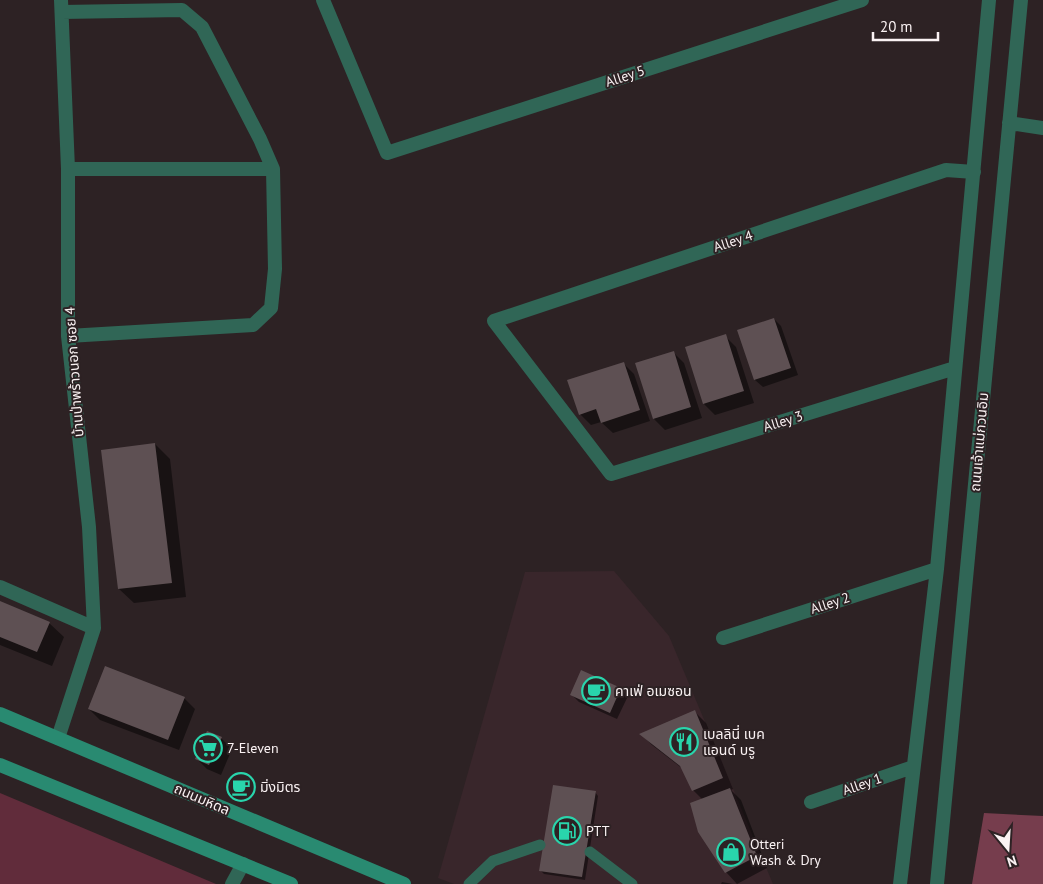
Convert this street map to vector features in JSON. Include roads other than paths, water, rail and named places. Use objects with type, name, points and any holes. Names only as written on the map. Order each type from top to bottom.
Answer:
[{"type":"main road","name":"ถนนมหิดล","points":[[0,714],[404,884]]},
{"type":"main road","points":[[0,765],[243,864],[269,880],[291,884]]},
{"type":"street","name":"Alley 5","points":[[323,0],[387,153],[862,0]]},
{"type":"street","points":[[900,884],[937,569],[989,0]]},
{"type":"street","name":"ถนนเจ้าแม่กวนอิม","points":[[937,884],[1021,0]]},
{"type":"street","points":[[61,6],[182,10],[202,27],[260,139],[273,169],[275,269],[272,308],[253,325],[68,336]]},
{"type":"street","name":"บ้านป่าพร้าวนอก ซอย 4","points":[[58,738],[94,628],[89,527],[68,336],[68,170],[61,6]]},
{"type":"street","points":[[1009,123],[1043,128]]},
{"type":"street","points":[[68,170],[273,169]]},
{"type":"street","name":"Alley 4","points":[[611,474],[494,321],[946,170],[974,172]]},
{"type":"street","name":"Alley 3","points":[[611,474],[956,368]]},
{"type":"street","name":"Alley 2","points":[[723,638],[937,569]]},
{"type":"street","points":[[0,587],[94,628]]},
{"type":"street","name":"Alley 1","points":[[811,802],[913,767]]},
{"type":"street","points":[[232,884],[243,864]]},
{"type":"lane","points":[[469,884],[493,861],[540,845]]},
{"type":"lane","points":[[590,852],[632,884]]},
{"type":"place","name":"คาเฟ่ อเมซอน","points":[[596,691]]},
{"type":"place","name":"เบลลินี่ เบค แอนด์ บรู","points":[[684,742]]},
{"type":"place","name":"7-Eleven","points":[[208,748]]},
{"type":"place","name":"มิ่งมิตร","points":[[241,787]]},
{"type":"place","name":"PTT","points":[[567,831]]},
{"type":"place","name":"Otteri Wash & Dry","points":[[731,852]]}]
